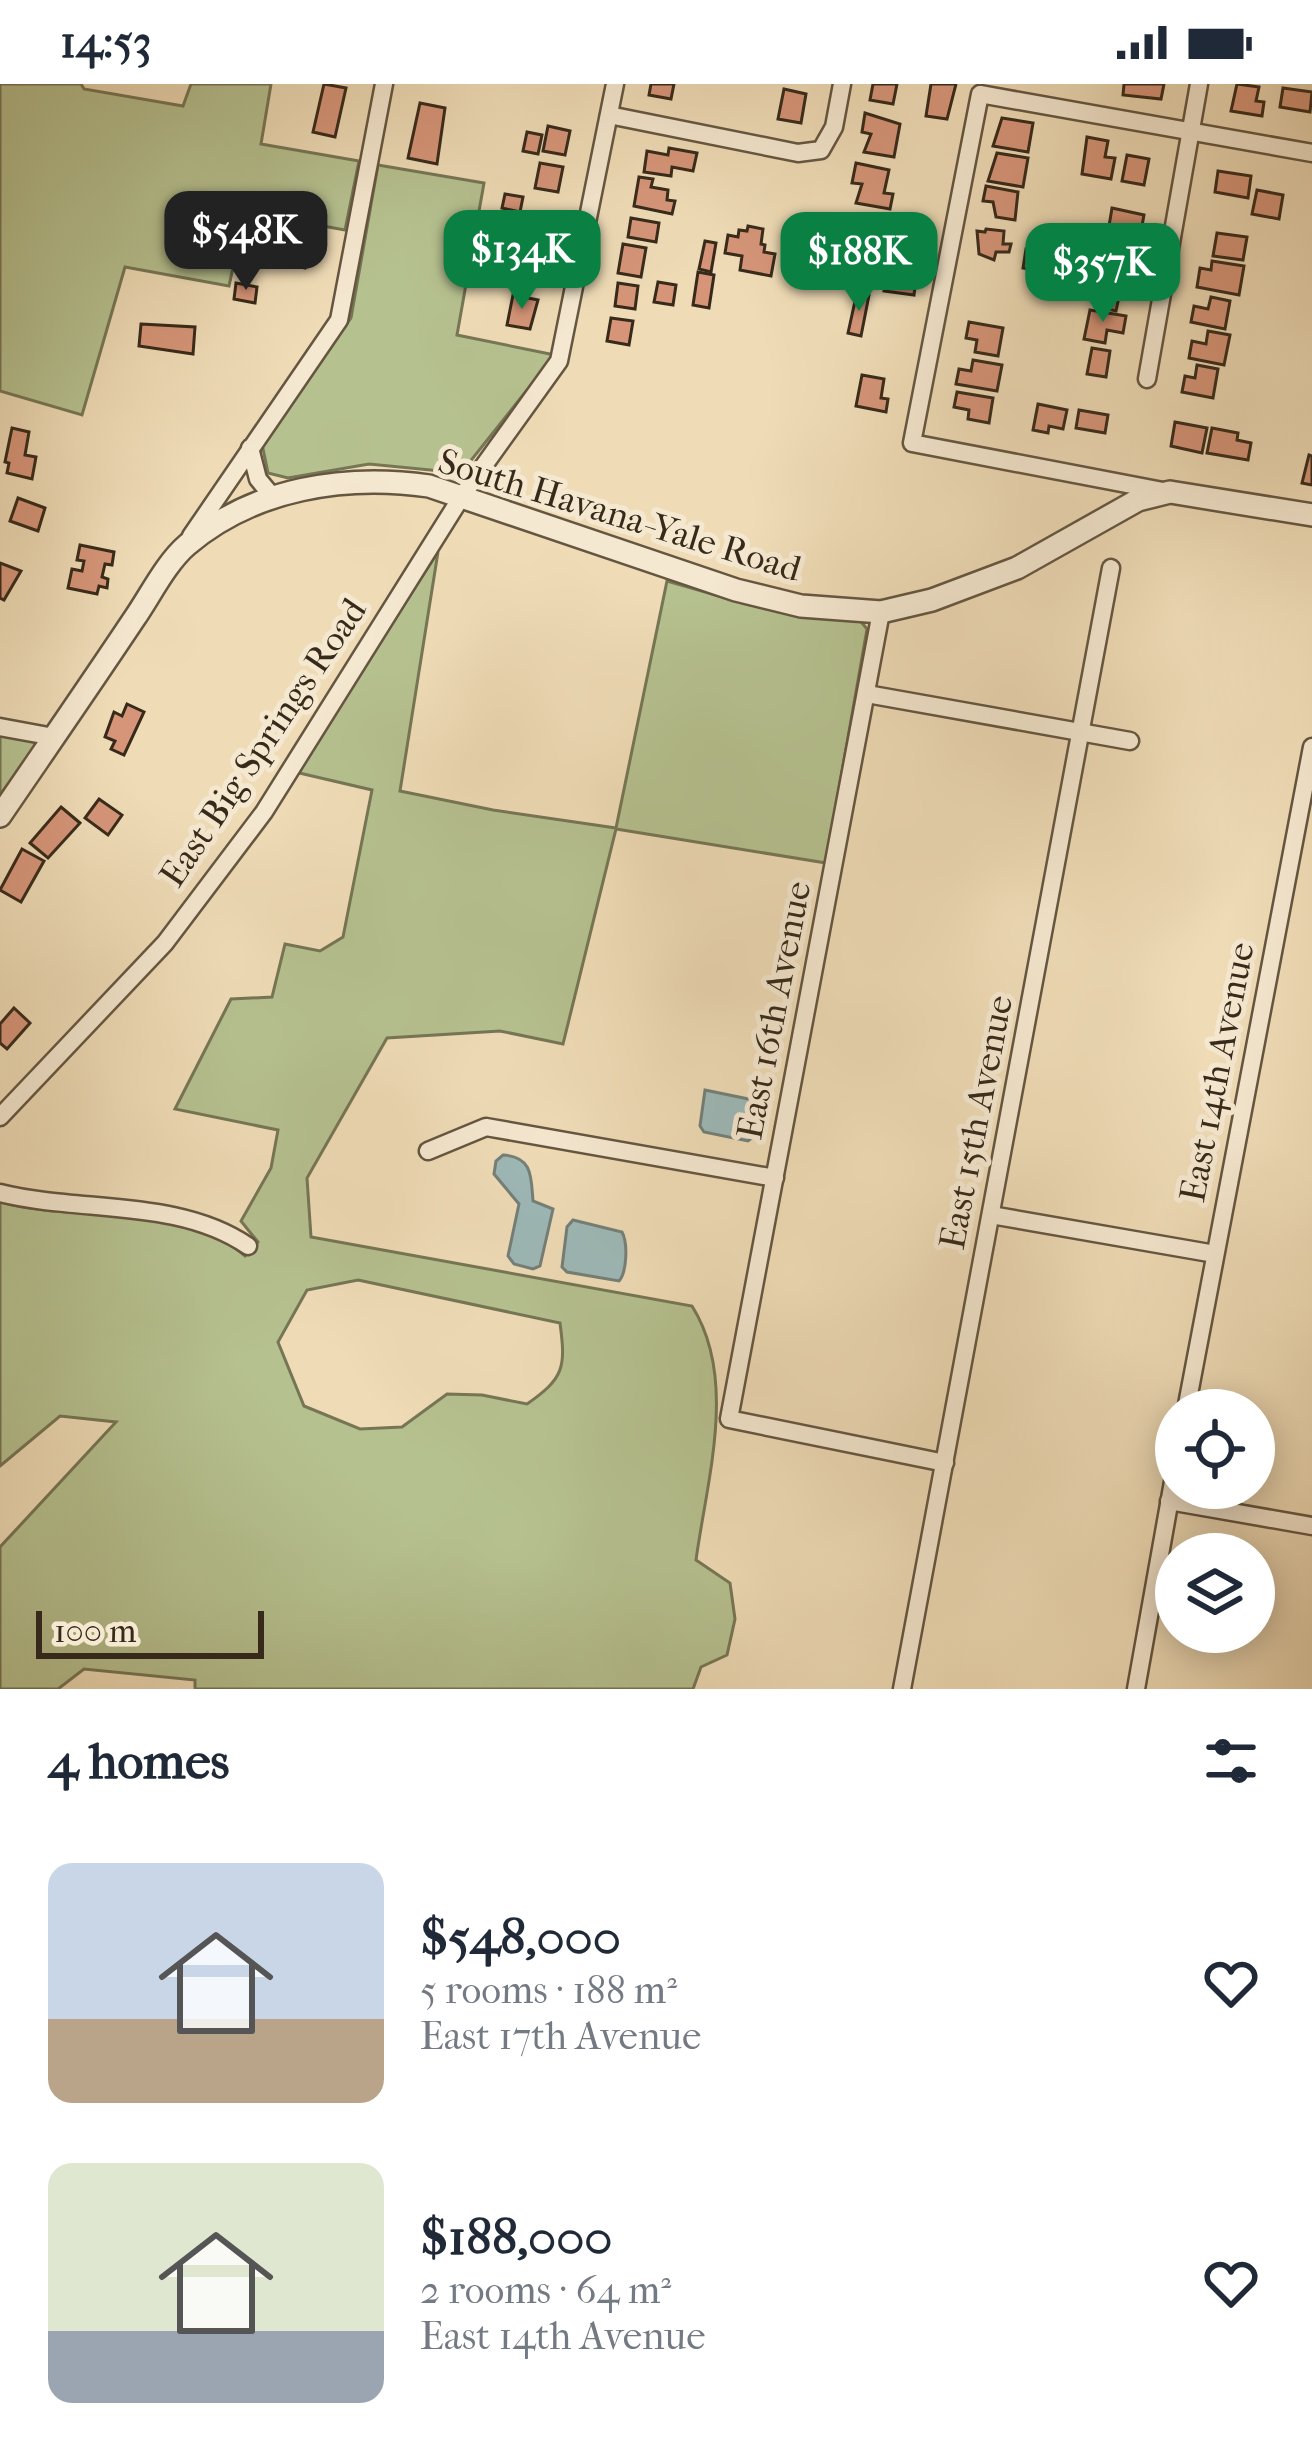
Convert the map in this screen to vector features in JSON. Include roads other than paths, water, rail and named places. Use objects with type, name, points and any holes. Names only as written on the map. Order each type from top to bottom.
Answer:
[{"type":"street","points":[[0,816],[340,320],[384,84]]},
{"type":"street","points":[[462,496],[559,361],[614,84]]},
{"type":"street","points":[[609,115],[798,153],[821,150],[834,127],[842,84]]},
{"type":"street","points":[[1147,379],[1199,84]]},
{"type":"street","points":[[1312,153],[980,94],[913,442],[1312,514]]},
{"type":"street","points":[[250,448],[258,479],[273,497]]},
{"type":"street","name":"South Havana-Yale Road","points":[[184,547],[214,526],[273,497],[346,482],[393,481],[462,496],[736,590],[801,606],[881,612],[932,600],[1017,568],[1138,500],[1170,492]]},
{"type":"street","name":"East Big Springs Road","points":[[0,1117],[165,943],[250,831],[462,496]]},
{"type":"street","name":"East 15th Avenue","points":[[902,1689],[1111,568]]},
{"type":"street","name":"East 16th Avenue","points":[[881,612],[729,1419],[945,1463]]},
{"type":"street","points":[[867,694],[1130,741]]},
{"type":"street","points":[[0,727],[54,737]]},
{"type":"street","name":"East 14th Avenue","points":[[1190,1389],[1312,747]]},
{"type":"street","points":[[428,1151],[486,1127],[775,1178]]},
{"type":"street","points":[[0,1193],[30,1201],[194,1219],[248,1246]]},
{"type":"street","points":[[991,1215],[1214,1254]]},
{"type":"street","points":[[1136,1689],[1168,1509]]},
{"type":"street","points":[[1215,1509],[1312,1526]]},
{"type":"water","points":[[705,1090],[758,1101],[753,1137],[748,1141],[704,1132],[700,1126]]},
{"type":"water","points":[[503,1155],[525,1164],[533,1201],[553,1209],[540,1266],[533,1269],[514,1264],[508,1256],[519,1204],[494,1174],[496,1161]]},
{"type":"water","points":[[573,1220],[622,1232],[626,1257],[619,1281],[567,1272],[562,1267],[567,1227]]}]
